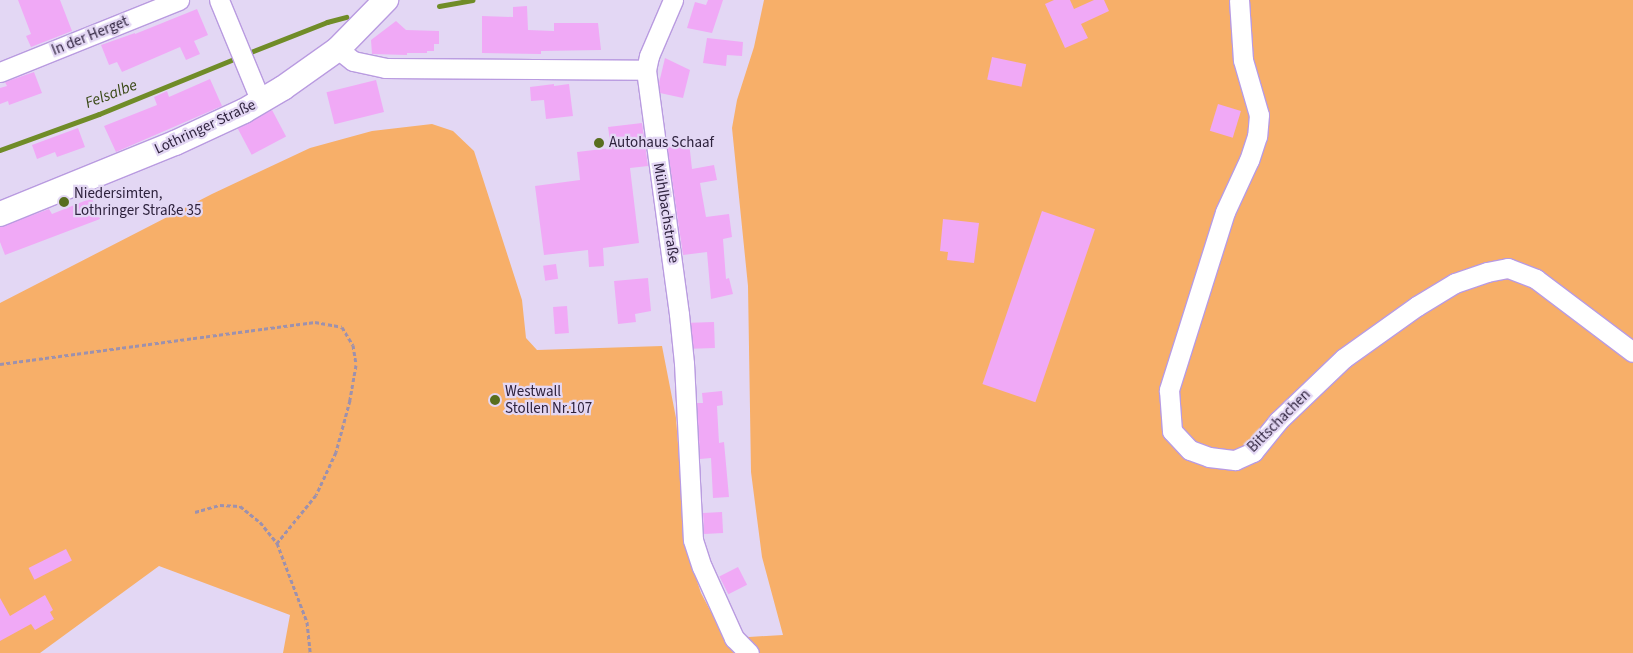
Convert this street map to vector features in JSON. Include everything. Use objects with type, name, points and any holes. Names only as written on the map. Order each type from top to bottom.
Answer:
[{"type":"main road","name":"Lothringer Straße","points":[[0,214],[175,143],[261,102],[338,49],[386,0]]},
{"type":"street","name":"In der Herget","points":[[0,72],[179,0]]},
{"type":"street","points":[[219,0],[261,102]]},
{"type":"street","points":[[338,49],[353,61],[367,66],[385,68],[646,70],[649,56],[673,0]]},
{"type":"street","name":"Bittschachen","points":[[1239,0],[1243,60],[1259,115],[1257,136],[1249,160],[1225,212],[1169,390],[1172,431],[1190,450],[1209,457],[1235,460],[1253,452],[1278,421],[1344,358],[1417,306],[1455,283],[1488,272],[1508,268],[1536,279],[1633,352]]},
{"type":"street","name":"Mühlbachstraße","points":[[646,70],[674,269],[681,333],[693,540],[702,568],[734,638],[749,653]]},
{"type":"path","points":[[0,364],[315,322],[342,327],[353,345],[356,365],[350,400],[336,452],[316,495],[276,543]]},
{"type":"path","points":[[195,512],[220,505],[240,506],[260,522],[276,543],[307,622],[310,653]]},
{"type":"shaded area","points":[[764,0],[1633,0],[1633,653],[283,653],[290,615],[159,566],[40,653],[0,653],[0,303],[212,194],[310,148],[372,131],[432,124],[453,131],[474,151],[522,300],[526,338],[537,350],[662,346],[676,418],[686,548],[701,593],[720,629],[749,637],[783,635],[762,557],[751,472],[748,286],[732,128],[737,100],[754,47]]},
{"type":"building","points":[[18,0],[60,0],[72,31],[31,47],[26,36],[31,34]]},
{"type":"building","points":[[708,0],[723,0],[712,33],[687,28],[695,2],[706,5]]},
{"type":"building","points":[[1054,0],[1070,0],[1074,9],[1094,0],[1104,0],[1109,11],[1081,24],[1088,38],[1065,48],[1045,4]]},
{"type":"building","points":[[527,6],[528,30],[554,31],[554,23],[598,23],[601,50],[541,51],[541,54],[482,53],[482,16],[513,17],[513,7]]},
{"type":"building","points":[[197,9],[208,35],[194,41],[200,54],[186,60],[180,47],[122,72],[117,62],[109,65],[101,45],[135,34]]},
{"type":"building","points":[[396,21],[406,30],[439,31],[439,44],[434,44],[434,51],[427,51],[427,53],[407,53],[407,55],[372,54],[371,40]]},
{"type":"building","points":[[707,38],[743,42],[742,56],[727,55],[726,66],[703,63]]},
{"type":"building","points":[[992,57],[1026,64],[1021,87],[987,79]]},
{"type":"building","points":[[665,58],[690,70],[683,98],[660,93],[659,83]]},
{"type":"building","points":[[34,72],[42,93],[9,105],[8,101],[0,104],[0,88],[7,86],[5,82]]},
{"type":"building","points":[[210,79],[222,106],[116,152],[104,126],[157,105],[154,97],[167,91],[169,97]]},
{"type":"building","points":[[376,80],[384,112],[334,124],[327,92]]},
{"type":"building","points":[[554,84],[554,86],[569,84],[573,116],[546,119],[544,100],[531,101],[530,87]]},
{"type":"building","points":[[1218,104],[1241,111],[1233,138],[1210,131]]},
{"type":"building","points":[[272,110],[286,136],[252,155],[238,128]]},
{"type":"building","points":[[642,123],[648,166],[630,168],[639,243],[603,248],[604,266],[589,267],[588,250],[544,255],[535,186],[580,180],[577,152],[611,148],[608,127]]},
{"type":"building","points":[[78,128],[85,147],[57,157],[55,152],[37,159],[32,145]]},
{"type":"building","points":[[689,142],[692,169],[714,165],[717,180],[700,183],[706,217],[729,214],[732,237],[723,239],[726,279],[729,278],[733,294],[711,299],[707,252],[683,255],[667,144]]},
{"type":"building","points":[[92,198],[100,219],[5,255],[0,242],[0,227],[49,209],[52,214]]},
{"type":"building","points":[[1042,211],[1095,229],[1035,402],[982,384]]},
{"type":"building","points":[[943,219],[979,223],[974,263],[947,260],[948,252],[940,251]]},
{"type":"building","points":[[556,264],[558,279],[545,281],[543,266]]},
{"type":"building","points":[[648,278],[651,311],[635,314],[636,322],[618,324],[614,281]]},
{"type":"building","points":[[567,306],[569,333],[555,334],[553,307]]},
{"type":"building","points":[[714,322],[715,348],[692,349],[691,323]]},
{"type":"building","points":[[722,391],[723,405],[717,406],[719,443],[724,442],[729,497],[713,498],[711,458],[700,459],[697,403],[703,403],[702,393]]},
{"type":"building","points":[[722,512],[723,533],[704,534],[703,513]]},
{"type":"building","points":[[66,549],[72,561],[34,580],[29,568]]},
{"type":"building","points":[[738,567],[747,585],[728,594],[719,577]]},
{"type":"building","points":[[45,595],[53,610],[50,612],[54,619],[35,630],[31,624],[0,641],[0,598],[10,616]]},
{"type":"waterway","name":"Felsalbe","points":[[439,6],[472,0]]},
{"type":"waterway","name":"Felsalbe","points":[[248,53],[327,22],[346,17]]},
{"type":"waterway","name":"Felsalbe","points":[[0,150],[99,114],[231,60]]},
{"type":"place","name":"Autohaus Schaaf","points":[[599,143]]},
{"type":"place","name":"Niedersimten, Lothringer Straße 35","points":[[64,202]]},
{"type":"place","name":"Westwall Stollen Nr.107","points":[[495,400]]}]
